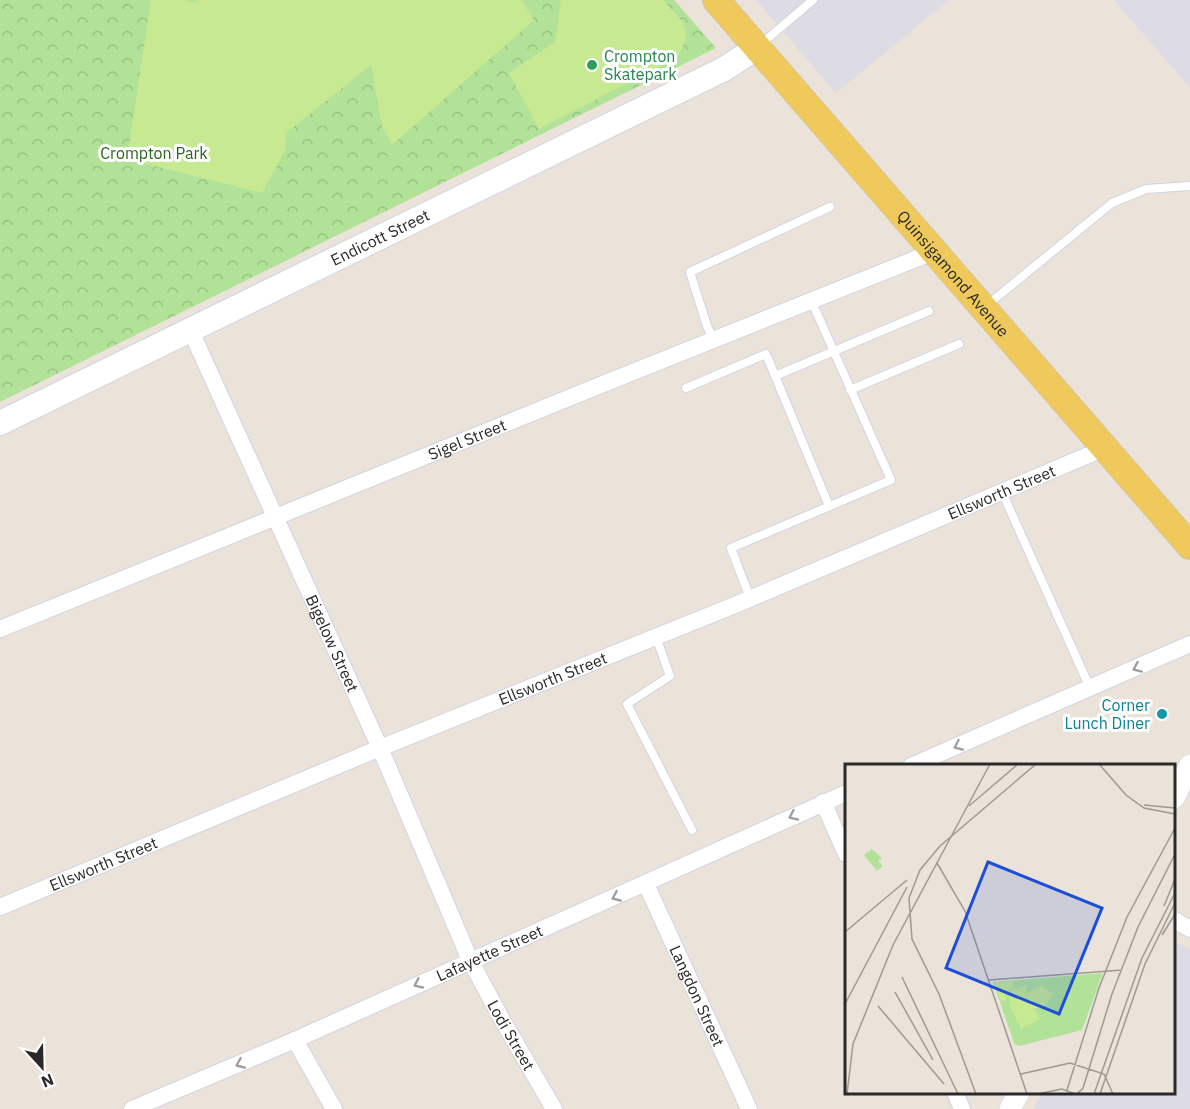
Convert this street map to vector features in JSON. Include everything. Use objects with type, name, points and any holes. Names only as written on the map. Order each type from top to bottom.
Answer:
[{"type":"main road","name":"Quinsigamond Avenue","points":[[716,0],[1190,546]]},
{"type":"main road","name":"Endicott Street","points":[[0,423],[724,69],[758,47]]},
{"type":"street","name":"Sigel Street","points":[[0,629],[933,252]]},
{"type":"street","name":"Bigelow Street","points":[[190,329],[380,747],[470,960]]},
{"type":"street","name":"Ellsworth Street","points":[[0,907],[380,747],[750,598],[1105,448]]},
{"type":"street","points":[[914,764],[1190,644]]},
{"type":"street","points":[[1175,794],[1190,765]]},
{"type":"street","name":"Lafayette Street","points":[[132,1109],[295,1041],[470,960],[646,884],[845,793]]},
{"type":"street","points":[[823,802],[845,852]]},
{"type":"street","name":"Langdon Street","points":[[646,884],[749,1109]]},
{"type":"street","points":[[1175,921],[1190,929]]},
{"type":"street","name":"Lodi Street","points":[[470,960],[554,1109]]},
{"type":"street","points":[[295,1041],[334,1109]]},
{"type":"street","points":[[956,1094],[962,1109]]},
{"type":"street","points":[[1010,1109],[1018,1094]]},
{"type":"lane","points":[[758,47],[813,0]]},
{"type":"lane","points":[[983,309],[1112,203],[1146,189],[1190,186]]},
{"type":"lane","points":[[713,339],[690,272],[830,207]]},
{"type":"lane","points":[[750,598],[731,548],[891,480],[811,300]]},
{"type":"lane","points":[[775,376],[929,311]]},
{"type":"lane","points":[[850,390],[959,344]]},
{"type":"lane","points":[[686,388],[766,354],[830,506]]},
{"type":"lane","points":[[1002,492],[1090,688]]},
{"type":"lane","points":[[656,637],[670,676],[627,704],[692,830]]},
{"type":"shaded area","points":[[756,0],[949,0],[836,93]]},
{"type":"shaded area","points":[[1114,0],[1190,0],[1190,88]]},
{"type":"shaded area","points":[[1175,942],[1190,949],[1190,1109],[1034,1109],[1042,1094],[1175,1094]]},
{"type":"green space","name":"Crompton Park","points":[[0,0],[674,0],[716,48],[0,402]]},
{"type":"green space","points":[[151,0],[185,0],[194,3],[198,0],[521,0],[534,20],[392,145],[382,126],[371,65],[286,133],[285,151],[262,193],[127,159]]},
{"type":"green space","name":"Crompton Skatepark","points":[[561,0],[663,0],[681,20],[686,32],[685,39],[677,57],[539,129],[509,73],[555,42]]},
{"type":"place","name":"Crompton Skatepark","points":[[592,65]]},
{"type":"place","name":"Corner Lunch Diner","points":[[1162,714]]}]
